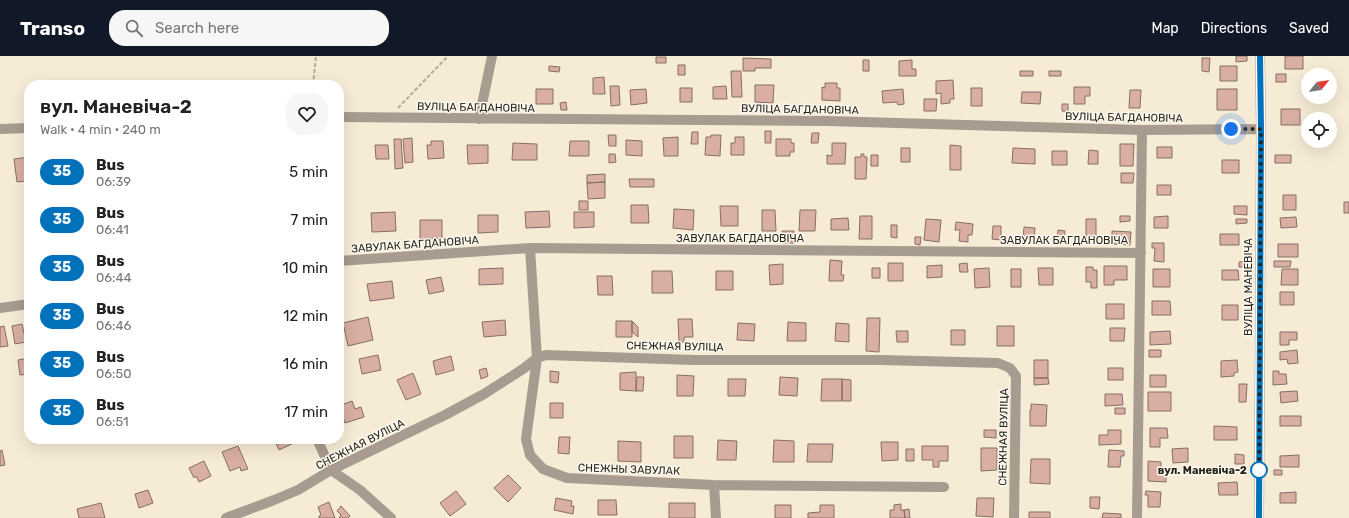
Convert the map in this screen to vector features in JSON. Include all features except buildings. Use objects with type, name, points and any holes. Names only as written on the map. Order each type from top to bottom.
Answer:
[{"type":"street","points":[[479,119],[492,56]]},
{"type":"street","name":"ВУЛІЦА МАНЕВІЧА","points":[[1259,518],[1260,56]]},
{"type":"street","name":"ВУЛІЦА БАГДАНОВІЧА","points":[[344,117],[828,121],[1142,130],[1261,129]]},
{"type":"street","points":[[0,129],[24,128]]},
{"type":"street","name":"ЗАВУЛАК БАГДАНОВІЧА","points":[[1137,518],[1142,130]]},
{"type":"street","name":"ЗАВУЛАК БАГДАНОВІЧА","points":[[344,261],[530,248],[1141,253]]},
{"type":"street","name":"СНЕЖНЫ ЗАВУЛАК","points":[[530,248],[537,358],[526,439],[530,455],[543,469],[568,478],[714,485],[944,488]]},
{"type":"street","points":[[0,308],[24,305]]},
{"type":"street","name":"СНЕЖНАЯ ВУЛІЦА","points":[[226,518],[298,490],[331,470],[445,415],[484,394],[523,369],[537,358],[546,354],[694,360],[882,360],[998,363],[1010,368],[1016,376],[1014,518]]},
{"type":"street","points":[[319,444],[331,470],[360,490],[391,518]]},
{"type":"street","points":[[714,485],[716,518]]},
{"type":"path","points":[[314,80],[316,56]]},
{"type":"path","points":[[396,118],[397,109],[448,56]]},
{"type":"bus line","name":"35","points":[[1259,518],[1260,56]]},
{"type":"place","name":"вул. Маневіча-2","points":[[1259,470]]},
{"type":"route","points":[[1231,129],[1261,129],[1259,470]]}]
